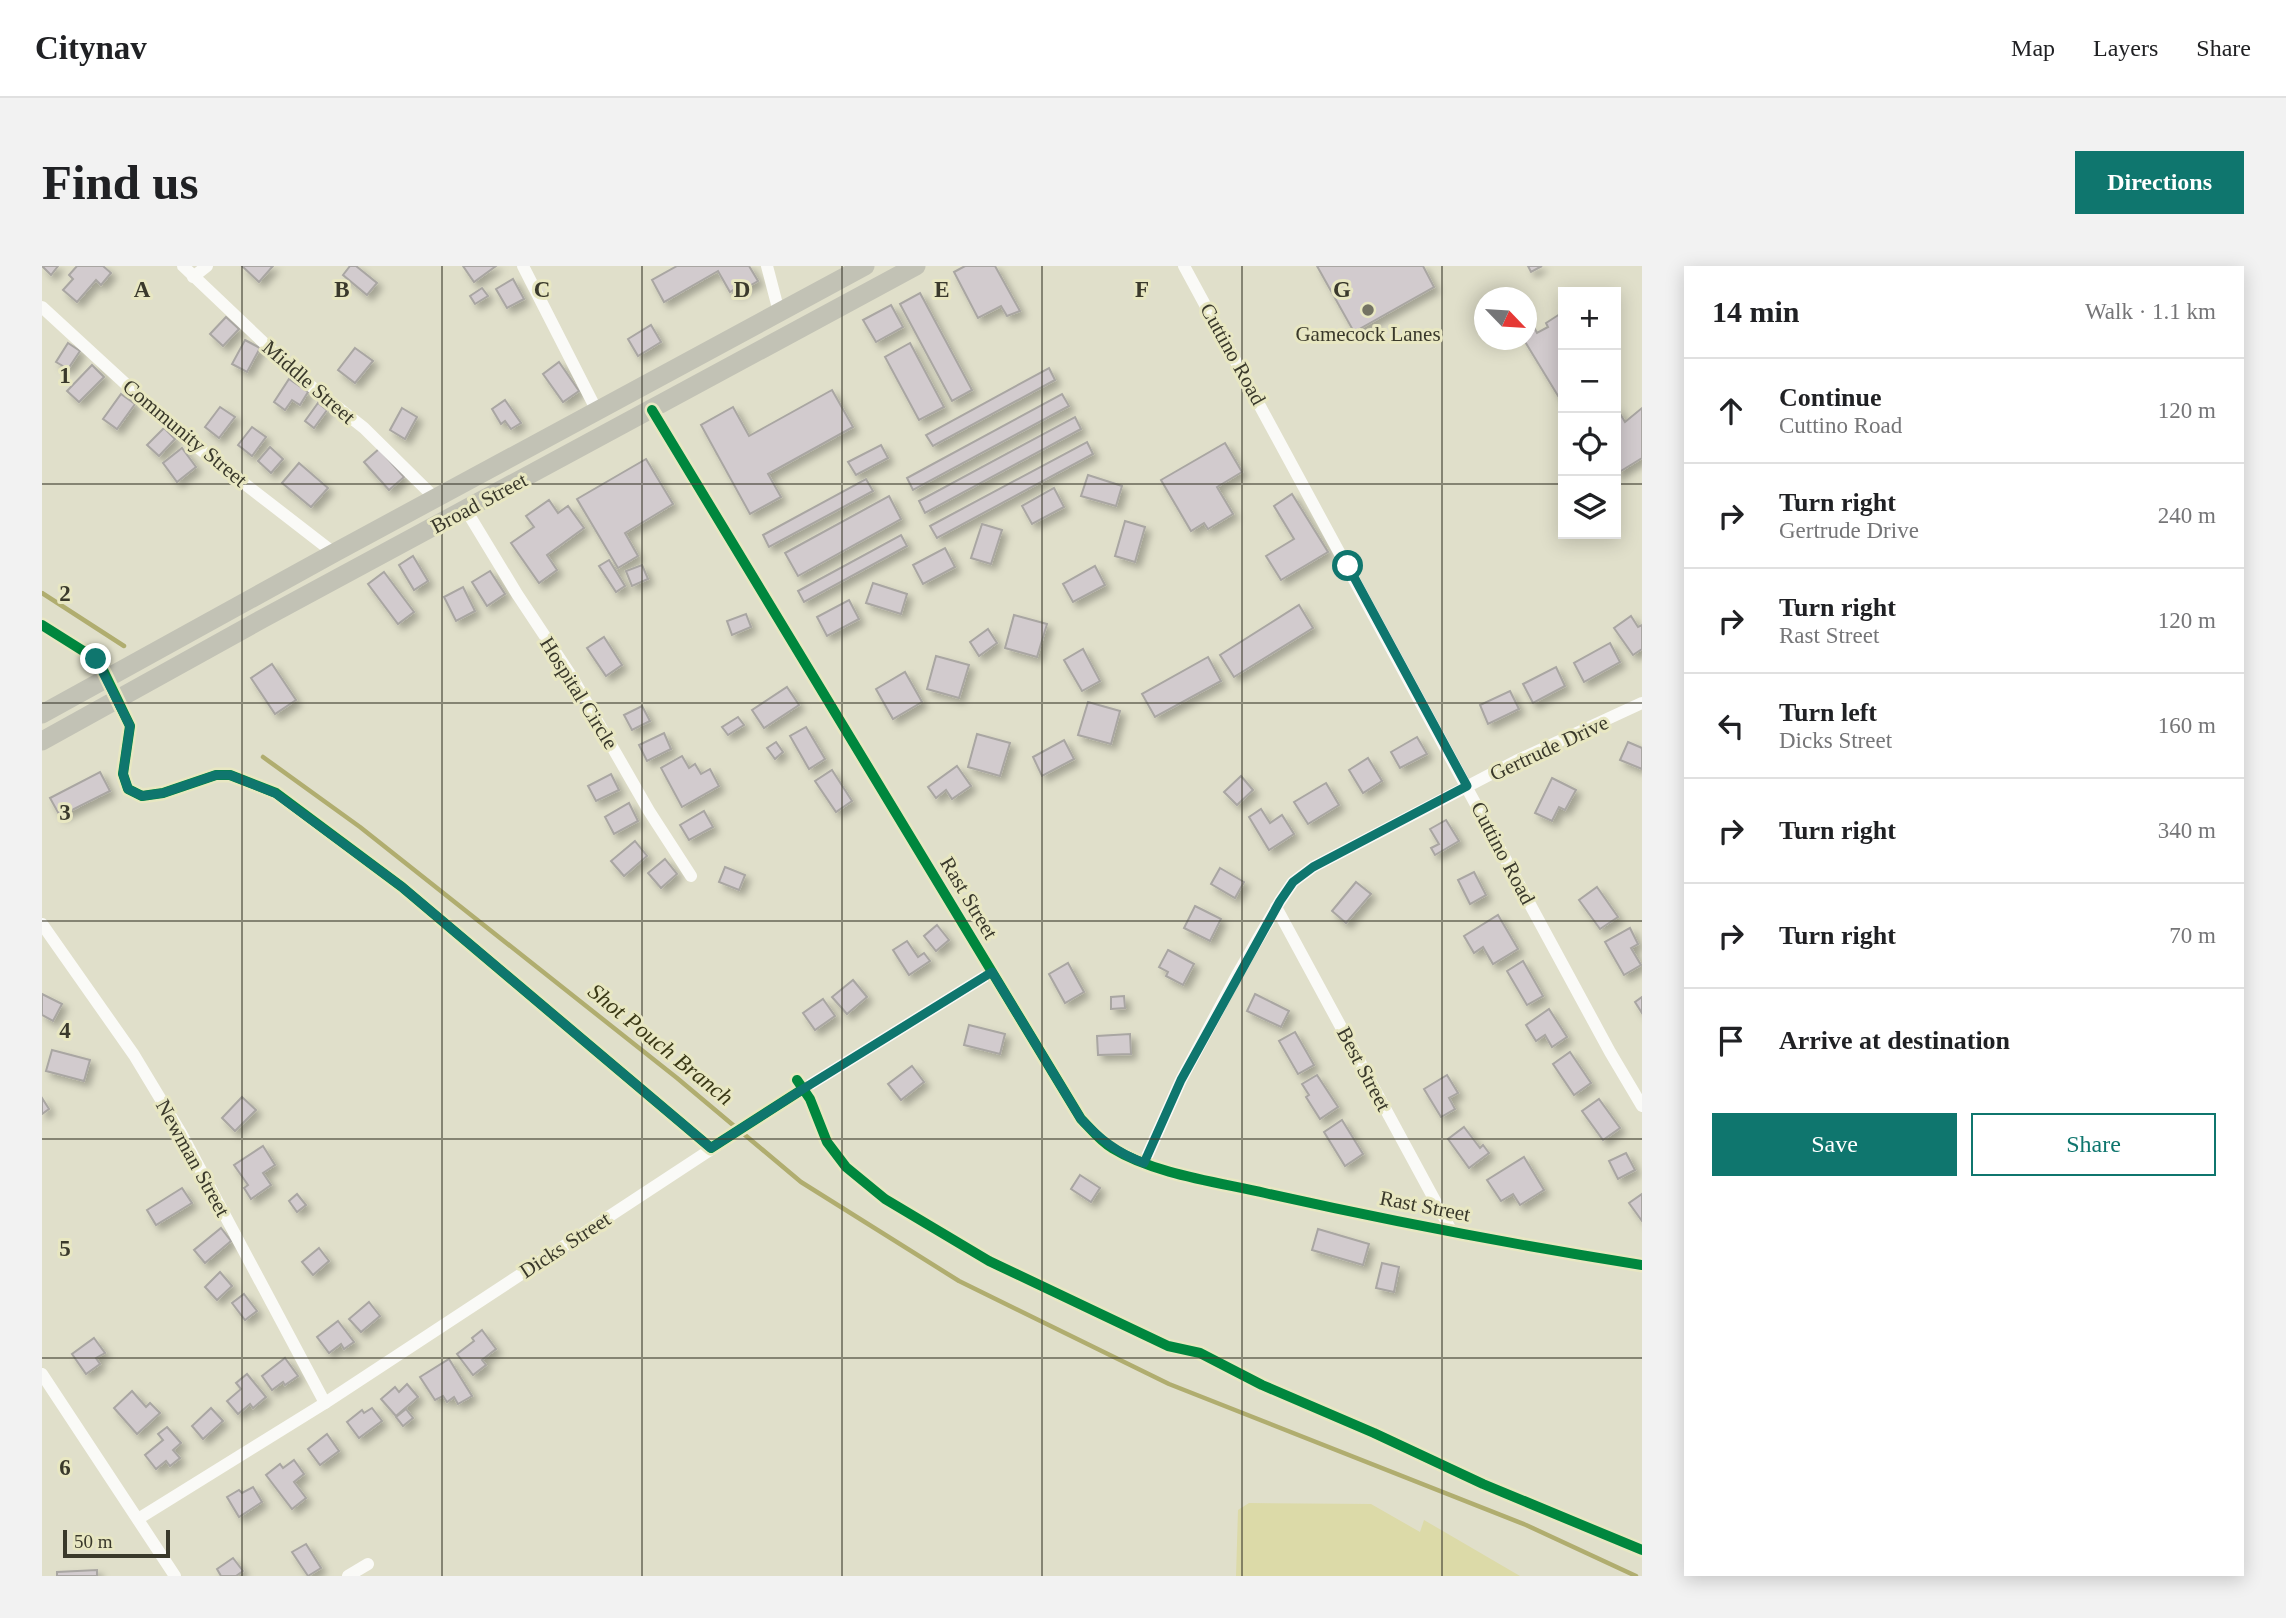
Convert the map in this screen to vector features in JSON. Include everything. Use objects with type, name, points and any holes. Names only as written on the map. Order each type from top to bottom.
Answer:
[{"type":"main road","name":"Broad Street","points":[[42,713],[865,266]]},
{"type":"main road","name":"Broad Street","points":[[42,741],[262,619],[916,266]]},
{"type":"street","name":"Middle Street","points":[[183,266],[302,379],[364,428],[435,498]]},
{"type":"street","points":[[193,277],[207,266]]},
{"type":"street","points":[[523,266],[597,411]]},
{"type":"street","points":[[767,266],[779,312]]},
{"type":"street","name":"Cuttino Road","points":[[1184,266],[1610,1052],[1642,1106]]},
{"type":"street","name":"Community Street","points":[[42,307],[179,433],[334,553]]},
{"type":"street","name":"Rast Street","points":[[652,410],[1081,1119],[1100,1139],[1112,1149],[1144,1163],[1199,1178],[1452,1232],[1642,1265]]},
{"type":"street","name":"Hospital Circle","points":[[466,510],[572,677],[649,811],[691,876]]},
{"type":"street","name":"Gertrude Drive","points":[[1144,1163],[1181,1080],[1276,907],[1293,882],[1313,867],[1467,786],[1642,703]]},
{"type":"street","name":"Best Street","points":[[1276,907],[1452,1232]]},
{"type":"street","name":"Newman Street","points":[[42,925],[134,1055],[181,1133],[325,1403]]},
{"type":"street","name":"Dicks Street","points":[[138,1519],[325,1403],[723,1140],[992,972]]},
{"type":"street","points":[[42,1374],[175,1576]]},
{"type":"street","points":[[348,1576],[368,1564]]},
{"type":"shaded area","points":[[1249,1503],[1371,1504],[1420,1532],[1424,1520],[1520,1576],[1236,1576],[1238,1510]]},
{"type":"building","points":[[42,266],[58,266],[51,275]]},
{"type":"building","points":[[77,266],[103,266],[111,273],[101,285],[96,280],[77,302],[63,290],[73,279],[69,275]]},
{"type":"building","points":[[242,266],[273,266],[259,282]]},
{"type":"building","points":[[350,266],[356,266],[377,283],[367,295],[343,275]]},
{"type":"building","points":[[463,266],[496,266],[474,282]]},
{"type":"building","points":[[677,266],[749,266],[758,281],[737,293],[735,289],[730,292],[718,271],[664,302],[652,280]]},
{"type":"building","points":[[965,266],[995,266],[1020,311],[1007,316],[1001,306],[978,318],[954,272]]},
{"type":"building","name":"Gamecock Lanes","points":[[1317,266],[1423,266],[1434,287],[1354,332]]},
{"type":"building","points":[[1528,266],[1542,266],[1531,272]]},
{"type":"building","points":[[513,279],[524,299],[507,308],[496,289]]},
{"type":"building","points":[[482,288],[488,296],[475,304],[470,296]]},
{"type":"building","points":[[920,293],[972,390],[952,401],[900,304]]},
{"type":"building","points":[[891,305],[903,327],[876,342],[863,320]]},
{"type":"building","points":[[1558,315],[1558,396],[1530,350],[1537,350],[1537,333],[1548,327],[1546,323]]},
{"type":"building","points":[[226,317],[239,329],[223,346],[210,334]]},
{"type":"building","points":[[651,325],[661,342],[638,356],[628,339]]},
{"type":"building","points":[[245,340],[260,348],[247,372],[232,364]]},
{"type":"building","points":[[68,343],[80,351],[68,369],[56,362]]},
{"type":"building","points":[[910,343],[944,407],[919,420],[885,357]]},
{"type":"building","points":[[355,348],[373,361],[355,383],[338,370]]},
{"type":"building","points":[[559,362],[579,391],[563,402],[543,374]]},
{"type":"building","points":[[92,365],[104,377],[79,402],[67,391]]},
{"type":"building","points":[[1049,368],[1055,380],[933,446],[926,435]]},
{"type":"building","points":[[289,379],[308,392],[300,405],[292,400],[285,410],[274,402]]},
{"type":"building","points":[[832,390],[853,427],[768,474],[781,497],[750,514],[701,425],[733,407],[749,436]]},
{"type":"building","points":[[121,394],[135,404],[117,429],[103,419]]},
{"type":"building","points":[[1062,394],[1069,406],[913,490],[907,478]]},
{"type":"building","points":[[505,400],[521,423],[511,429],[505,421],[501,424],[492,409]]},
{"type":"building","points":[[318,403],[327,410],[314,428],[305,421]]},
{"type":"building","points":[[220,407],[235,417],[219,438],[205,427]]},
{"type":"building","points":[[402,408],[417,417],[405,439],[390,430]]},
{"type":"building","points":[[1642,408],[1642,458],[1621,471],[1621,415],[1625,422]]},
{"type":"building","points":[[1075,417],[1081,429],[925,513],[919,501]]},
{"type":"building","points":[[252,427],[266,437],[252,456],[238,445]]},
{"type":"building","points":[[164,428],[175,439],[159,456],[147,445]]},
{"type":"building","points":[[1087,442],[1093,454],[937,538],[930,526]]},
{"type":"building","points":[[1225,443],[1242,472],[1217,487],[1233,514],[1208,529],[1204,523],[1191,531],[1161,480]]},
{"type":"building","points":[[881,445],[888,458],[856,475],[848,462]]},
{"type":"building","points":[[270,447],[283,459],[271,473],[258,461]]},
{"type":"building","points":[[182,448],[196,467],[177,482],[163,463]]},
{"type":"building","points":[[379,449],[404,477],[389,490],[364,462]]},
{"type":"building","points":[[646,459],[673,504],[625,533],[638,556],[618,568],[577,499]]},
{"type":"building","points":[[299,463],[328,488],[311,507],[282,483]]},
{"type":"building","points":[[1088,475],[1122,486],[1116,506],[1081,496]]},
{"type":"building","points":[[866,479],[873,491],[769,547],[763,535]]},
{"type":"building","points":[[1054,488],[1064,507],[1032,524],[1022,506]]},
{"type":"building","points":[[1292,494],[1328,552],[1281,580],[1266,556],[1294,539],[1274,506]]},
{"type":"building","points":[[889,496],[901,519],[798,576],[785,553]]},
{"type":"building","points":[[549,500],[558,513],[568,506],[584,528],[547,555],[557,570],[539,583],[511,543],[534,527],[526,516]]},
{"type":"building","points":[[1125,521],[1145,527],[1135,562],[1115,556]]},
{"type":"building","points":[[982,524],[1002,530],[991,564],[971,558]]},
{"type":"building","points":[[901,535],[907,546],[804,602],[798,591]]},
{"type":"building","points":[[945,548],[955,567],[923,584],[913,565]]},
{"type":"building","points":[[413,556],[428,581],[414,590],[399,565]]},
{"type":"building","points":[[609,560],[625,586],[616,592],[599,566]]},
{"type":"building","points":[[642,565],[648,579],[632,586],[626,571]]},
{"type":"building","points":[[1095,566],[1105,585],[1073,602],[1063,584]]},
{"type":"building","points":[[490,571],[505,594],[487,606],[472,582]]},
{"type":"building","points":[[384,572],[414,612],[398,624],[368,584]]},
{"type":"building","points":[[873,583],[907,594],[901,614],[866,603]]},
{"type":"building","points":[[463,587],[475,611],[456,621],[444,597]]},
{"type":"building","points":[[849,600],[859,619],[827,636],[817,617]]},
{"type":"building","points":[[1299,605],[1313,628],[1234,677],[1220,655]]},
{"type":"building","points":[[746,614],[751,627],[732,635],[727,621]]},
{"type":"building","points":[[1014,615],[1047,624],[1037,657],[1005,648]]},
{"type":"building","points":[[1631,616],[1638,627],[1642,625],[1642,649],[1633,655],[1614,628]]},
{"type":"building","points":[[988,629],[997,643],[979,656],[970,642]]},
{"type":"building","points":[[604,637],[622,665],[606,676],[587,648]]},
{"type":"building","points":[[1610,643],[1620,662],[1584,682],[1574,663]]},
{"type":"building","points":[[1083,649],[1100,681],[1082,691],[1064,660]]},
{"type":"building","points":[[936,656],[969,665],[959,698],[927,689]]},
{"type":"building","points":[[1208,657],[1221,681],[1155,717],[1142,694]]},
{"type":"building","points":[[272,664],[296,700],[275,714],[251,678]]},
{"type":"building","points":[[1556,667],[1565,686],[1533,703],[1523,684]]},
{"type":"building","points":[[905,672],[922,702],[893,719],[876,689]]},
{"type":"building","points":[[787,687],[799,705],[764,728],[752,710]]},
{"type":"building","points":[[1510,691],[1519,709],[1488,724],[1480,705]]},
{"type":"building","points":[[1088,702],[1120,711],[1111,744],[1078,735]]},
{"type":"building","points":[[642,706],[650,721],[632,730],[624,715]]},
{"type":"building","points":[[738,717],[744,725],[728,735],[722,727]]},
{"type":"building","points":[[806,727],[825,759],[809,769],[790,736]]},
{"type":"building","points":[[664,733],[671,749],[647,761],[639,745]]},
{"type":"building","points":[[977,734],[1010,743],[1000,776],[968,767]]},
{"type":"building","points":[[1417,737],[1427,754],[1400,768],[1391,752]]},
{"type":"building","points":[[1064,740],[1074,759],[1042,776],[1033,757]]},
{"type":"building","points":[[776,742],[783,752],[775,759],[767,748]]},
{"type":"building","points":[[1628,742],[1642,748],[1642,769],[1620,760]]},
{"type":"building","points":[[682,756],[689,768],[695,764],[701,774],[710,769],[719,786],[682,807],[661,768]]},
{"type":"building","points":[[1368,758],[1382,781],[1363,793],[1349,770]]},
{"type":"building","points":[[957,766],[971,786],[952,799],[946,790],[936,798],[928,787]]},
{"type":"building","points":[[832,770],[852,801],[836,812],[815,781]]},
{"type":"building","points":[[100,772],[110,791],[60,816],[50,798]]},
{"type":"building","points":[[611,774],[619,790],[596,801],[588,786]]},
{"type":"building","points":[[1241,776],[1253,790],[1237,805],[1224,792]]},
{"type":"building","points":[[1552,778],[1576,790],[1565,810],[1559,807],[1552,821],[1535,813]]},
{"type":"building","points":[[1326,783],[1339,805],[1308,824],[1294,802]]},
{"type":"building","points":[[629,803],[638,821],[614,834],[605,817]]},
{"type":"building","points":[[1261,809],[1270,823],[1282,815],[1294,834],[1269,850],[1249,817]]},
{"type":"building","points":[[704,811],[713,827],[689,840],[680,825]]},
{"type":"building","points":[[1446,820],[1459,841],[1435,855],[1431,848],[1439,844],[1430,829]]},
{"type":"building","points":[[635,841],[647,856],[624,876],[611,861]]},
{"type":"building","points":[[665,859],[677,874],[661,888],[648,873]]},
{"type":"building","points":[[725,867],[745,875],[739,890],[719,882]]},
{"type":"building","points":[[1220,868],[1244,882],[1235,898],[1211,884]]},
{"type":"building","points":[[1474,872],[1486,895],[1470,904],[1458,880]]},
{"type":"building","points":[[1356,882],[1371,894],[1346,923],[1332,911]]},
{"type":"building","points":[[1597,887],[1618,917],[1600,929],[1579,900]]},
{"type":"building","points":[[1195,906],[1221,919],[1210,941],[1184,928]]},
{"type":"building","points":[[1498,915],[1518,949],[1493,964],[1483,947],[1474,953],[1464,936]]},
{"type":"building","points":[[937,925],[949,940],[936,951],[924,936]]},
{"type":"building","points":[[1630,928],[1638,944],[1631,948],[1641,965],[1624,975],[1605,942]]},
{"type":"building","points":[[907,941],[918,957],[924,953],[930,961],[909,975],[893,950]]},
{"type":"building","points":[[1168,950],[1194,964],[1183,985],[1166,976],[1168,972],[1159,967]]},
{"type":"building","points":[[1523,961],[1543,996],[1527,1005],[1507,971]]},
{"type":"building","points":[[1068,963],[1084,992],[1065,1003],[1049,974]]},
{"type":"building","points":[[853,980],[867,997],[847,1014],[832,997]]},
{"type":"building","points":[[42,994],[62,1004],[53,1021],[42,1015]]},
{"type":"building","points":[[1255,994],[1289,1011],[1281,1027],[1247,1011]]},
{"type":"building","points":[[1124,996],[1125,1008],[1111,1009],[1111,997]]},
{"type":"building","points":[[1642,997],[1642,1013],[1635,1002]]},
{"type":"building","points":[[823,999],[835,1016],[815,1030],[803,1013]]},
{"type":"building","points":[[1549,1009],[1567,1037],[1552,1047],[1545,1035],[1536,1041],[1526,1025]]},
{"type":"building","points":[[969,1025],[1005,1034],[1000,1054],[964,1045]]},
{"type":"building","points":[[1295,1032],[1314,1065],[1298,1074],[1279,1041]]},
{"type":"building","points":[[1130,1034],[1131,1054],[1098,1055],[1097,1036]]},
{"type":"building","points":[[52,1050],[90,1060],[84,1081],[46,1071]]},
{"type":"building","points":[[1570,1052],[1591,1083],[1574,1095],[1553,1064]]},
{"type":"building","points":[[912,1066],[924,1082],[901,1100],[888,1084]]},
{"type":"building","points":[[1317,1075],[1338,1107],[1320,1119],[1306,1097],[1309,1095],[1302,1084]]},
{"type":"building","points":[[1447,1075],[1458,1093],[1449,1098],[1455,1109],[1441,1117],[1424,1089]]},
{"type":"building","points":[[242,1097],[256,1110],[235,1131],[222,1118]]},
{"type":"building","points":[[42,1098],[49,1109],[42,1114]]},
{"type":"building","points":[[1599,1099],[1620,1128],[1603,1140],[1582,1111]]},
{"type":"building","points":[[1342,1120],[1363,1154],[1345,1166],[1324,1132]]},
{"type":"building","points":[[1464,1127],[1480,1148],[1483,1145],[1489,1153],[1469,1168],[1448,1139]]},
{"type":"building","points":[[263,1146],[275,1165],[263,1173],[271,1185],[251,1199],[244,1188],[248,1185],[234,1165]]},
{"type":"building","points":[[1626,1153],[1635,1170],[1618,1179],[1609,1161]]},
{"type":"building","points":[[1524,1157],[1544,1190],[1520,1205],[1513,1194],[1501,1201],[1487,1180]]},
{"type":"building","points":[[1080,1175],[1100,1188],[1091,1202],[1071,1189]]},
{"type":"building","points":[[182,1188],[192,1203],[156,1225],[147,1210]]},
{"type":"building","points":[[297,1194],[306,1205],[297,1212],[289,1201]]},
{"type":"building","points":[[1642,1194],[1642,1221],[1629,1203]]},
{"type":"building","points":[[221,1228],[231,1241],[205,1263],[194,1250]]},
{"type":"building","points":[[1318,1229],[1369,1244],[1363,1265],[1312,1250]]},
{"type":"building","points":[[319,1248],[329,1261],[313,1275],[302,1262]]},
{"type":"building","points":[[1382,1263],[1399,1267],[1394,1292],[1376,1288]]},
{"type":"building","points":[[220,1272],[232,1286],[217,1300],[205,1287]]},
{"type":"building","points":[[244,1294],[257,1311],[245,1320],[232,1303]]},
{"type":"building","points":[[369,1302],[380,1316],[361,1332],[349,1319]]},
{"type":"building","points":[[338,1321],[354,1342],[344,1349],[341,1344],[329,1353],[317,1337]]},
{"type":"building","points":[[482,1330],[496,1349],[482,1360],[486,1365],[473,1375],[457,1354],[474,1341],[472,1338]]},
{"type":"building","points":[[94,1338],[105,1353],[96,1358],[100,1364],[86,1374],[72,1354]]},
{"type":"building","points":[[285,1358],[298,1376],[272,1390],[262,1376]]},
{"type":"building","points":[[449,1359],[472,1396],[458,1404],[454,1397],[447,1402],[443,1396],[435,1400],[420,1377]]},
{"type":"building","points":[[247,1374],[266,1397],[253,1408],[250,1404],[238,1414],[227,1401],[241,1389],[236,1383]]},
{"type":"building","points":[[407,1384],[418,1397],[396,1416],[381,1399],[395,1387],[399,1392]]},
{"type":"building","points":[[132,1391],[146,1407],[150,1403],[160,1413],[137,1434],[114,1408]]},
{"type":"building","points":[[211,1408],[223,1421],[203,1439],[192,1426]]},
{"type":"building","points":[[372,1408],[382,1421],[359,1438],[347,1422],[362,1410],[364,1413]]},
{"type":"building","points":[[406,1409],[413,1418],[403,1426],[396,1417]]},
{"type":"building","points":[[167,1427],[181,1443],[173,1450],[180,1458],[170,1466],[166,1461],[156,1469],[145,1455],[163,1440],[158,1434]]},
{"type":"building","points":[[327,1434],[339,1451],[320,1465],[308,1449]]},
{"type":"building","points":[[294,1460],[304,1474],[294,1482],[306,1498],[292,1509],[266,1475],[280,1464],[283,1468]]},
{"type":"building","points":[[253,1487],[262,1502],[239,1517],[227,1497],[239,1490],[242,1493]]},
{"type":"building","points":[[306,1544],[321,1568],[308,1576],[292,1552]]},
{"type":"building","points":[[233,1558],[243,1571],[236,1576],[221,1576],[217,1569]]},
{"type":"building","points":[[97,1570],[97,1576],[57,1576],[57,1572]]},
{"type":"waterway","name":"Shot Pouch Branch","points":[[42,593],[124,646]]},
{"type":"waterway","name":"Shot Pouch Branch","points":[[263,757],[360,827],[677,1078],[801,1182],[959,1281],[1169,1384],[1526,1525],[1636,1576]]},
{"type":"cycle path","points":[[652,410],[1081,1119],[1104,1142],[1147,1164],[1207,1181],[1453,1232],[1642,1265]]},
{"type":"cycle path","points":[[42,625],[96,659],[101,666],[130,726],[123,774],[128,789],[142,796],[163,793],[216,775],[230,775],[276,793],[402,887],[711,1148],[803,1089]]},
{"type":"cycle path","points":[[797,1080],[810,1099],[827,1142],[846,1167],[885,1199],[989,1261],[1168,1346],[1200,1353],[1262,1385],[1483,1484],[1642,1550]]},
{"type":"place","name":"Gamecock Lanes","points":[[1368,310]]},
{"type":"route","points":[[96,659],[108,678],[130,726],[123,774],[128,789],[142,796],[163,793],[216,775],[230,775],[275,793],[402,887],[711,1148],[992,972],[1081,1119],[1112,1149],[1144,1163],[1181,1080],[1237,975],[1293,882],[1313,867],[1467,786],[1348,566]]}]
